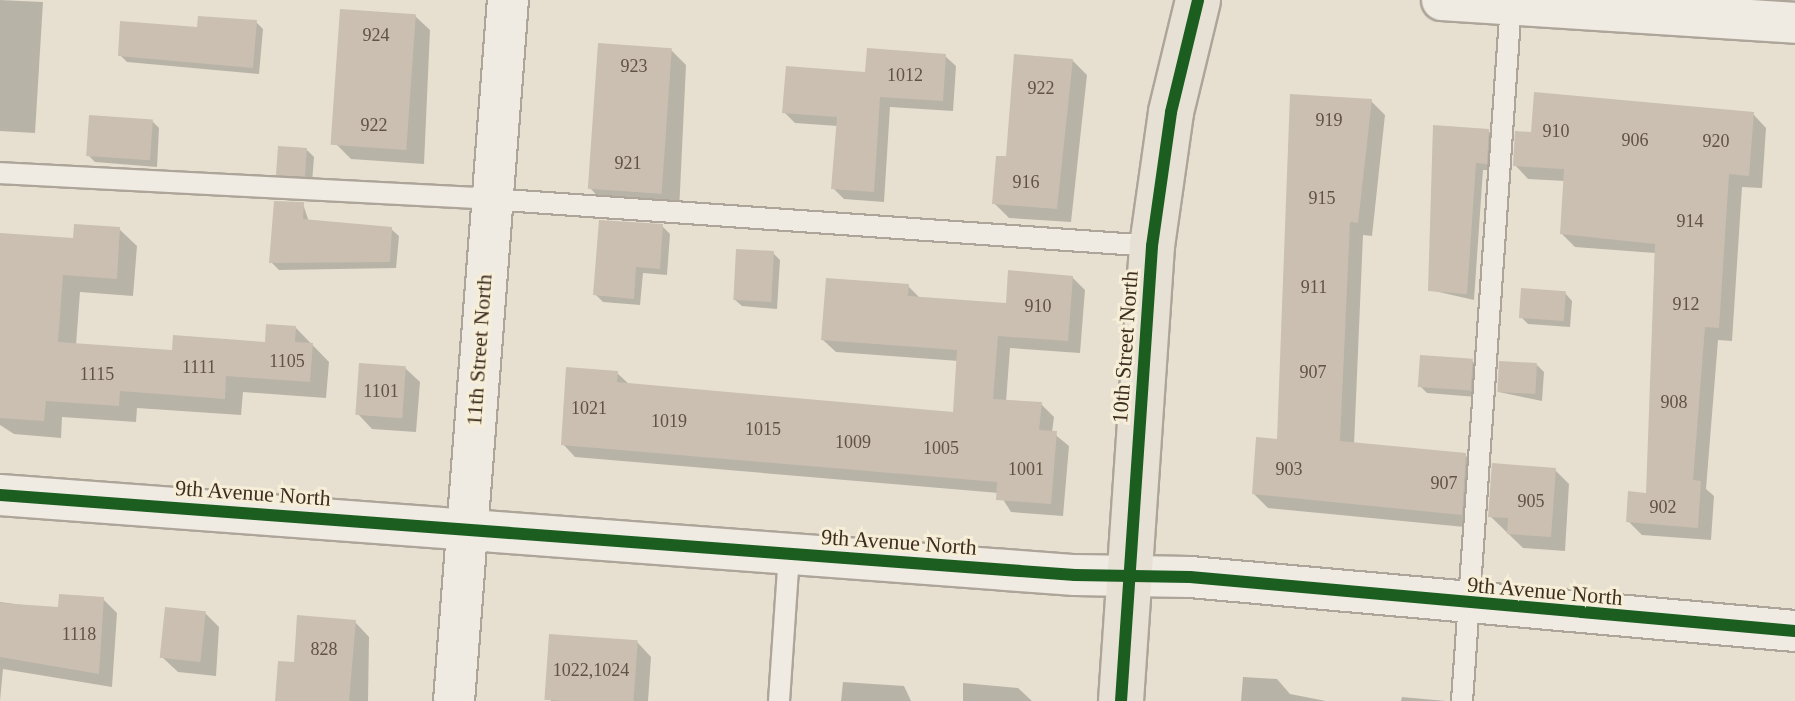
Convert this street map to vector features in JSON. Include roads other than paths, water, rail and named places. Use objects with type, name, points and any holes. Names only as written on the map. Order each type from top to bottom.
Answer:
[{"type":"main road","name":"10th Street North","points":[[1121,701],[1152,246],[1171,112],[1198,0]]},
{"type":"street","name":"11th Street North","points":[[454,701],[490,199],[508,0]]},
{"type":"street","points":[[1442,0],[1795,23]]},
{"type":"street","name":"9th Avenue North","points":[[0,495],[1130,576],[1795,631]]},
{"type":"lane","points":[[1462,701],[1511,4]]},
{"type":"lane","points":[[0,173],[490,199],[1152,246]]},
{"type":"lane","points":[[779,701],[789,553]]}]
